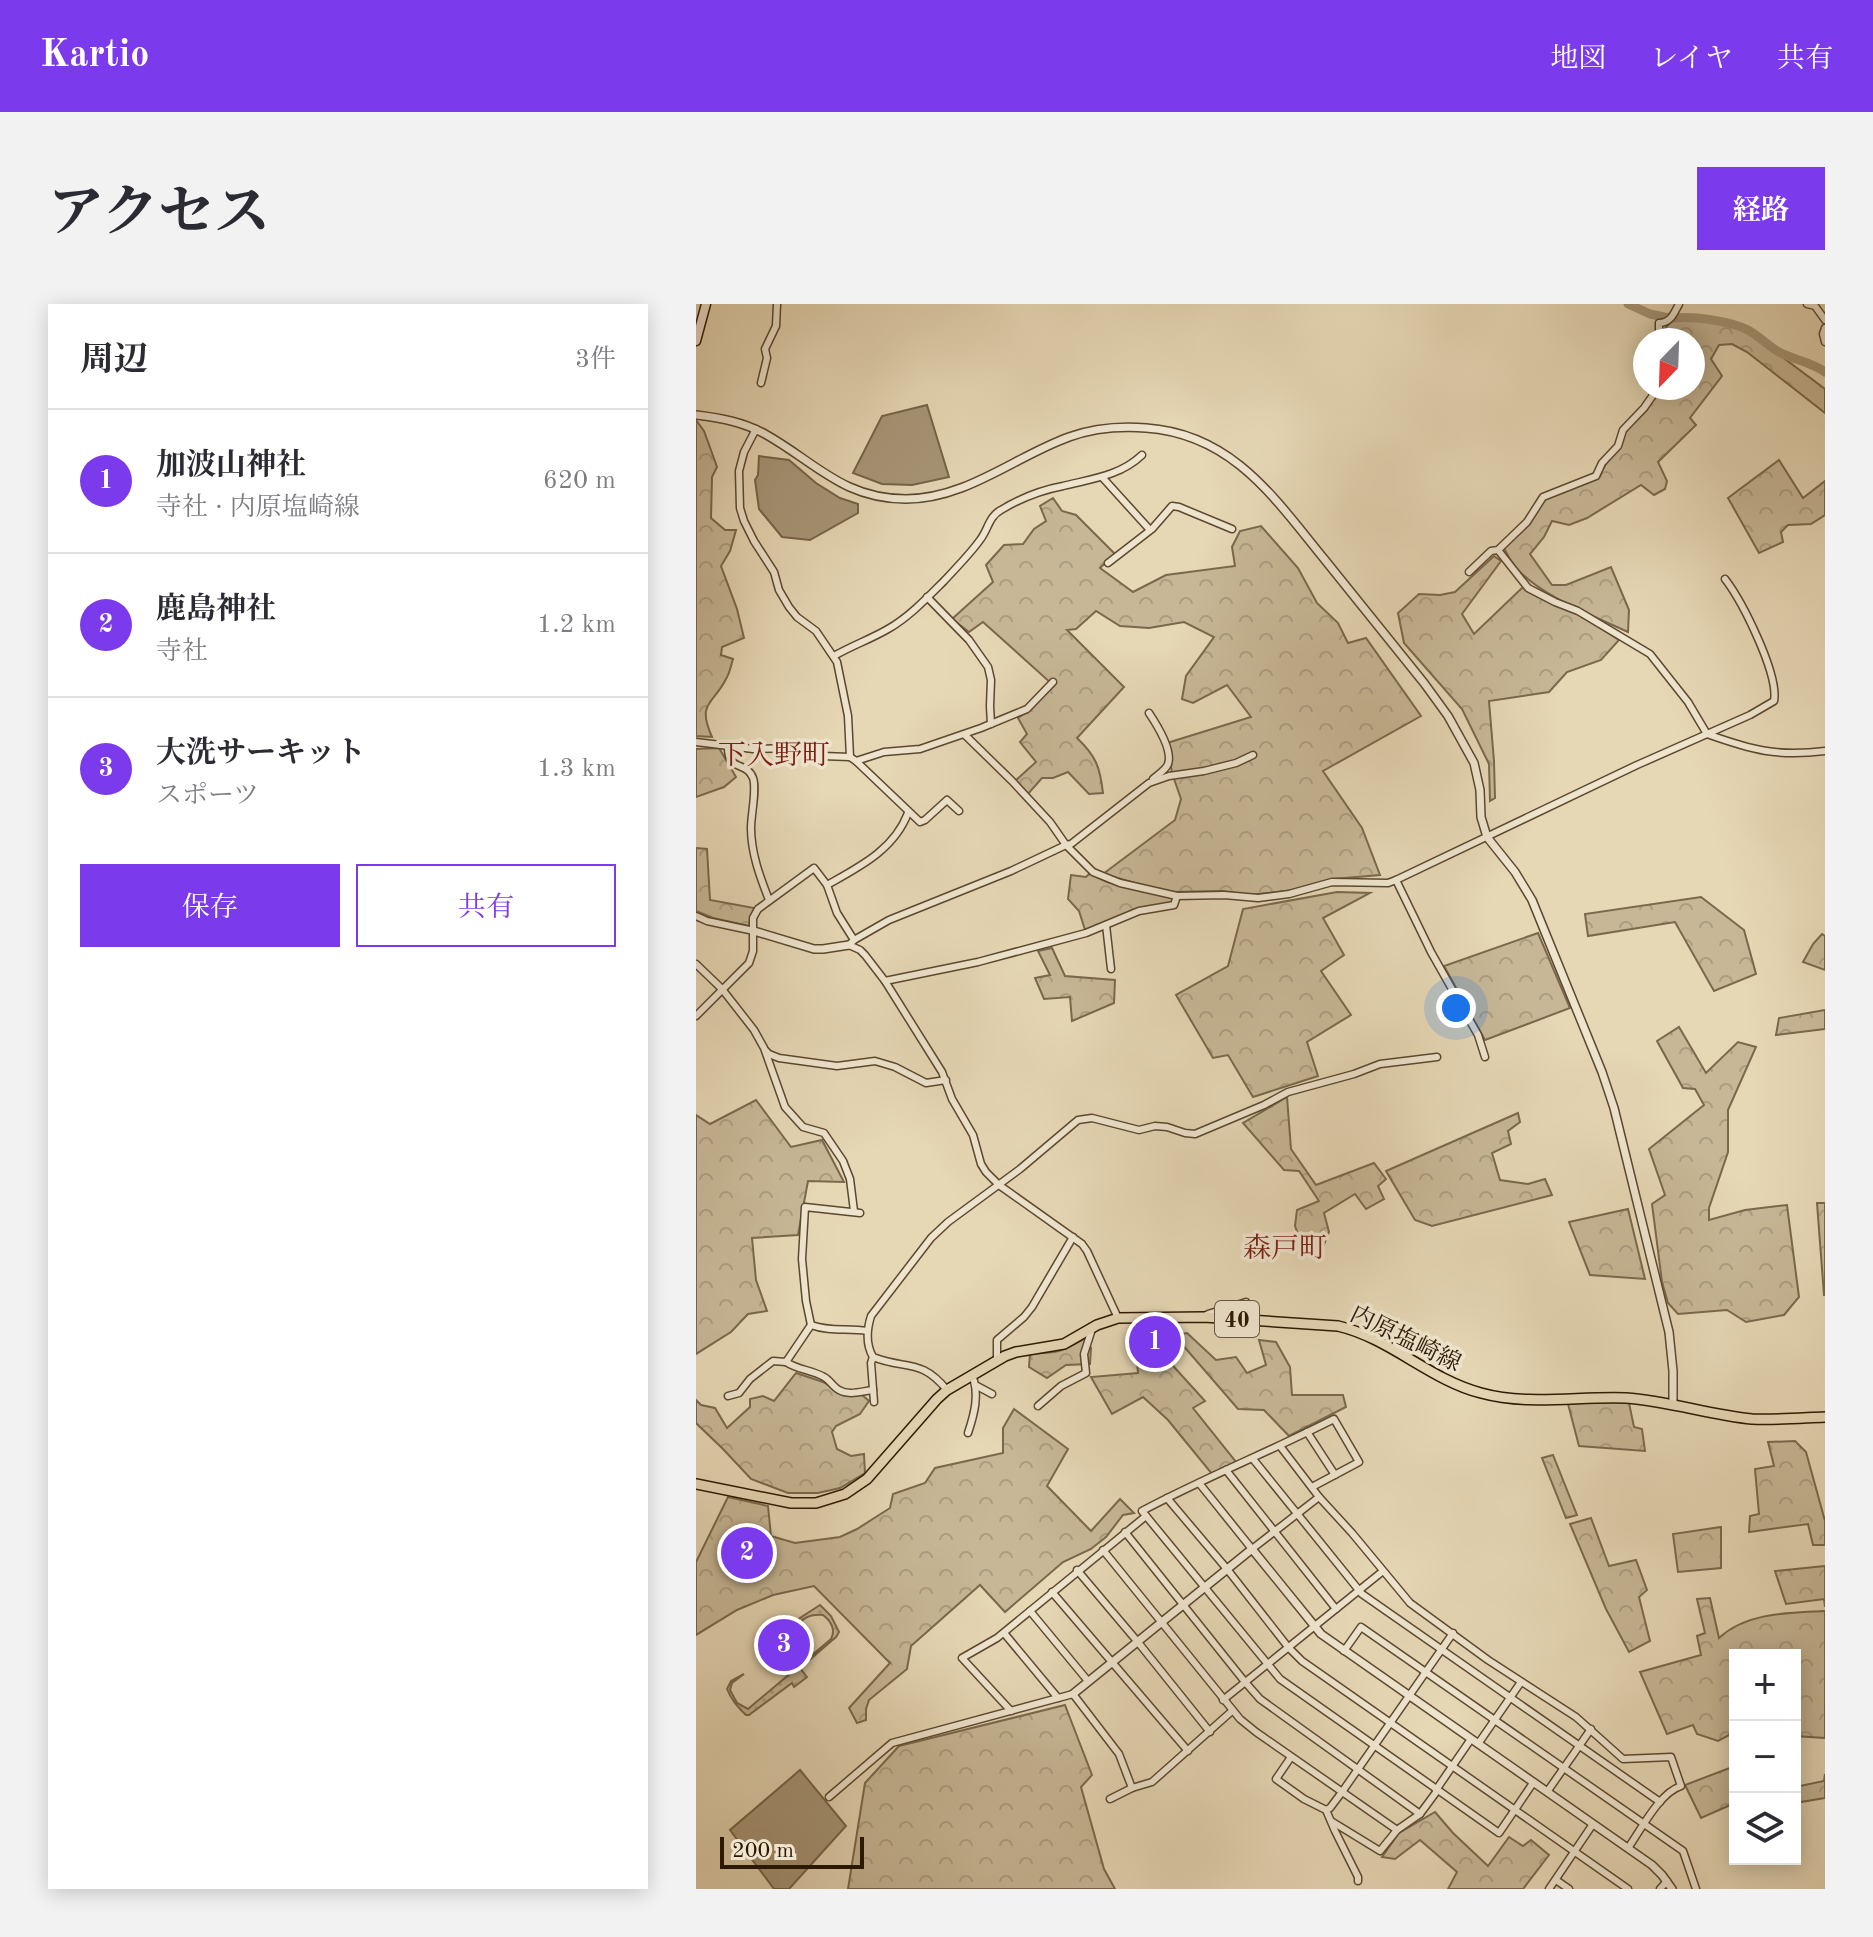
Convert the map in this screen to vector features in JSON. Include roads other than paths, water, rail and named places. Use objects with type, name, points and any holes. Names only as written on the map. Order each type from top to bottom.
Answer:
[{"type":"main road","points":[[696,339],[706,304]]},
{"type":"main road","name":"内原塩崎線","points":[[696,1484],[791,1503],[816,1503],[836,1498],[867,1479],[947,1390],[1016,1352],[1064,1344],[1118,1318],[1204,1317],[1328,1324],[1349,1328],[1468,1390],[1495,1396],[1527,1400],[1625,1398],[1752,1419],[1825,1417]]},
{"type":"street","points":[[761,383],[767,358],[765,349],[776,326],[777,304]]},
{"type":"street","points":[[1659,328],[1659,323],[1671,318],[1679,304]]},
{"type":"street","points":[[1807,304],[1815,306],[1825,320]]},
{"type":"street","points":[[1825,328],[1825,342]]},
{"type":"street","points":[[1469,572],[1527,522],[1543,497],[1596,476],[1602,463],[1618,446],[1623,430],[1649,400]]},
{"type":"street","points":[[696,415],[730,420],[756,429],[823,474],[850,488],[881,497],[905,499],[955,491],[1067,438],[1127,427],[1166,431],[1215,447],[1241,464],[1274,497],[1409,664],[1448,716],[1474,763],[1480,790],[1481,817],[1487,837],[1515,872],[1532,900],[1614,1108],[1669,1332],[1673,1404]]},
{"type":"street","points":[[756,429],[744,452],[739,471],[740,508],[789,607],[816,631],[837,662],[853,759],[920,822],[947,800],[959,811]]},
{"type":"street","points":[[834,656],[889,629],[911,612],[973,548],[997,512],[1046,490],[1120,471],[1142,455]]},
{"type":"street","points":[[1102,477],[1150,530]]},
{"type":"street","points":[[1108,563],[1175,506],[1232,529]]},
{"type":"street","points":[[1498,550],[1528,588],[1578,611],[1650,654],[1688,702],[1707,734],[1749,749],[1786,754],[1825,751]]},
{"type":"street","points":[[965,735],[1050,822],[1086,867],[1106,878],[1177,896],[1214,894],[1258,898],[1289,894],[1332,882],[1388,883],[1776,701],[1772,673],[1761,646],[1725,579]]},
{"type":"street","points":[[927,597],[969,640],[988,667],[991,724]]},
{"type":"street","points":[[696,742],[753,749],[789,747],[822,756],[853,759],[920,749],[965,735],[1027,709],[1053,682]]},
{"type":"street","points":[[696,916],[814,949],[851,942],[889,920],[1011,871],[1071,844],[1166,767],[1168,762],[1163,737],[1149,713]]},
{"type":"street","points":[[728,746],[730,760],[748,770],[754,779],[752,844],[769,900]]},
{"type":"street","points":[[1149,783],[1169,776],[1225,766],[1253,755]]},
{"type":"street","points":[[827,885],[882,851],[905,822],[908,813]]},
{"type":"street","points":[[696,1016],[749,963],[753,951],[754,914],[814,868],[827,885],[851,942],[885,981],[946,1080],[952,1099],[973,1135],[981,1164],[999,1185],[1073,1237],[1087,1251],[1118,1318]]},
{"type":"street","points":[[1396,880],[1431,952],[1478,1035],[1485,1057]]},
{"type":"street","points":[[885,981],[978,962],[1077,935],[1139,911],[1174,905],[1177,896]]},
{"type":"street","points":[[1106,925],[1111,969]]},
{"type":"street","points":[[696,964],[722,989],[754,1030],[764,1048],[785,1107],[803,1127],[824,1133],[843,1161],[850,1179],[857,1212],[805,1207],[802,1259],[811,1325],[786,1362]]},
{"type":"street","points":[[764,1048],[779,1058],[837,1066],[875,1061],[895,1067],[926,1083],[946,1080]]},
{"type":"street","points":[[947,1390],[938,1379],[923,1370],[873,1357],[867,1331],[875,1310],[931,1238],[1066,1130],[1085,1118],[1139,1130],[1155,1126],[1195,1134],[1288,1092],[1380,1064],[1437,1057]]},
{"type":"street","points":[[997,1361],[997,1340],[1032,1307],[1073,1237]]},
{"type":"street","points":[[1204,1317],[1246,1302]]},
{"type":"street","points":[[811,1325],[827,1331],[848,1328],[867,1331]]},
{"type":"street","points":[[1038,1406],[1061,1386],[1086,1373],[1084,1354],[1092,1328]]},
{"type":"street","points":[[873,1357],[874,1402]]},
{"type":"street","points":[[728,1396],[739,1393],[750,1379],[773,1361],[786,1362],[822,1376],[843,1392],[873,1390]]},
{"type":"street","points":[[968,1433],[977,1386],[972,1375]]},
{"type":"street","points":[[977,1386],[992,1394]]},
{"type":"street","points":[[1312,1487],[1359,1462],[1334,1419],[1142,1511],[1286,1685],[1499,1833],[1533,1783]]},
{"type":"street","points":[[1307,1432],[1335,1475]]},
{"type":"street","points":[[1280,1446],[1319,1497],[1410,1603],[1426,1616],[1521,1682],[1566,1709],[1623,1759],[1671,1757],[1681,1786],[1670,1791],[1660,1802],[1628,1848]]},
{"type":"street","points":[[1253,1459],[1362,1594],[1660,1802]]},
{"type":"street","points":[[1226,1470],[1336,1609]]},
{"type":"street","points":[[1199,1483],[1321,1634],[1652,1865],[1669,1885],[1660,1889]]},
{"type":"street","points":[[829,1797],[892,1743],[1073,1694],[1319,1497]]},
{"type":"street","points":[[1167,1498],[1288,1647],[1308,1666],[1628,1889]]},
{"type":"street","points":[[1011,1711],[962,1658],[1004,1633],[1146,1516]]},
{"type":"street","points":[[1125,1532],[1260,1699],[1420,1814]]},
{"type":"street","points":[[1103,1550],[1232,1711],[1256,1732],[1397,1830]]},
{"type":"street","points":[[1077,1570],[1210,1732]]},
{"type":"street","points":[[1223,1700],[1383,1571]]},
{"type":"street","points":[[1052,1592],[1188,1751]]},
{"type":"street","points":[[1030,1611],[1088,1681]]},
{"type":"street","points":[[1344,1651],[1361,1627],[1683,1851],[1696,1889]]},
{"type":"street","points":[[1004,1633],[1058,1698]]},
{"type":"street","points":[[1326,1810],[1342,1792],[1453,1633]]},
{"type":"street","points":[[1331,1821],[1380,1851],[1397,1830],[1420,1814],[1453,1767],[1495,1720],[1521,1682]]},
{"type":"street","points":[[1073,1694],[1119,1754],[1132,1788]]},
{"type":"street","points":[[1110,1799],[1152,1782],[1232,1711]]},
{"type":"street","points":[[1547,1792],[1591,1729]]},
{"type":"street","points":[[1291,1757],[1276,1779],[1326,1810],[1358,1881]]},
{"type":"street","points":[[1549,1889],[1593,1824]]},
{"type":"street","points":[[1556,1880],[1569,1889]]},
{"type":"waterway","points":[[1628,304],[1669,318]]},
{"type":"waterway","points":[[1674,318],[1712,320],[1741,327],[1779,352],[1825,372]]},
{"type":"place","name":"加波山神社","points":[[1155,1342]]},
{"type":"place","name":"鹿島神社","points":[[747,1553]]},
{"type":"place","name":"大洗サーキット","points":[[784,1645]]},
{"type":"district","name":"下入野町","points":[[774,754]]},
{"type":"district","name":"森戸町","points":[[1285,1247]]}]
